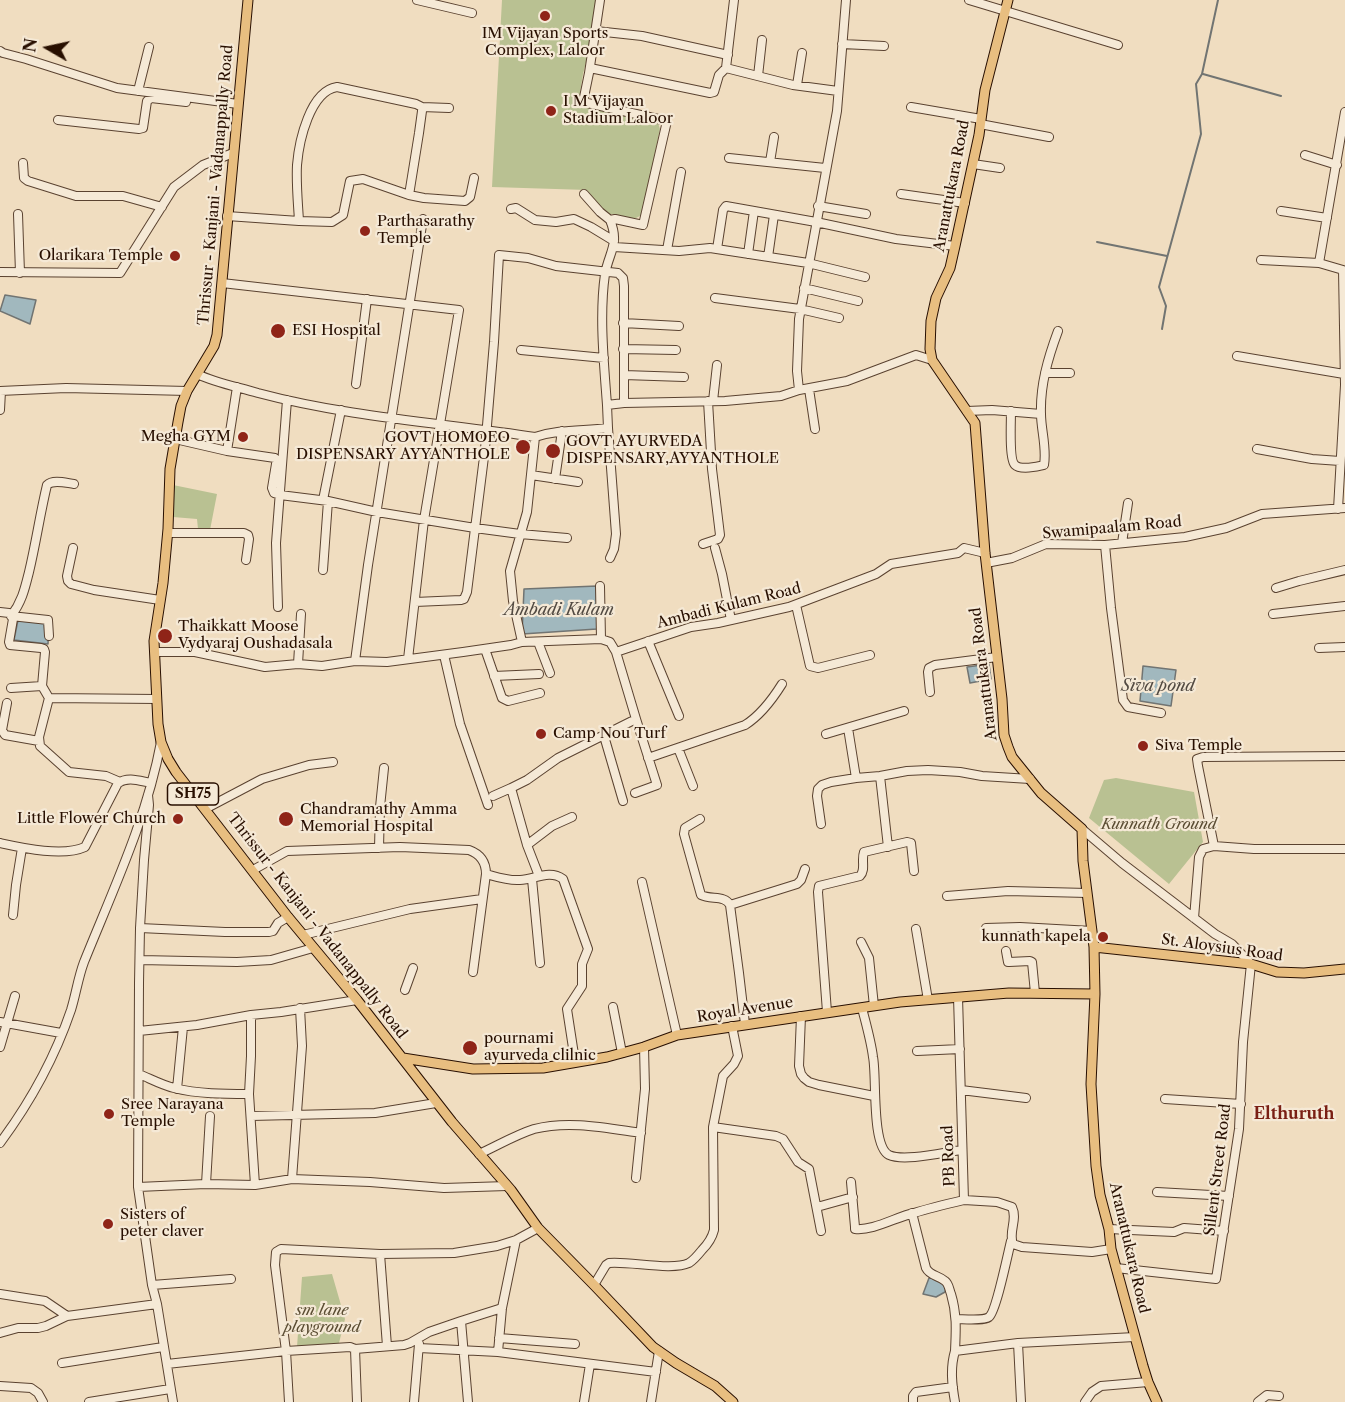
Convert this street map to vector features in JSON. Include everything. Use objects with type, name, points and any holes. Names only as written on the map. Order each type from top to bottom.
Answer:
[{"type":"main road","name":"Thrissur - Kanjani - Vadanappally Road","points":[[248,0],[217,335],[214,346],[187,391],[181,406],[170,469],[168,532],[154,641],[160,742],[176,772],[288,917],[357,1000],[436,1103],[507,1186],[538,1228],[659,1351],[715,1386],[733,1402]]},
{"type":"main road","name":"Aranattukara Road","points":[[1008,0],[985,90],[979,135],[956,246],[950,268],[936,298],[931,321],[930,349],[932,360],[975,423],[985,558],[1002,699],[1004,735],[1012,757],[1029,779],[1082,830],[1083,861],[1094,947],[1095,993],[1091,1084],[1096,1166],[1111,1249],[1148,1382],[1157,1402]]},
{"type":"main road","name":"St. Aloysius Road","points":[[1094,947],[1251,964],[1277,972],[1304,973],[1345,969]]},
{"type":"main road","name":"Royal Avenue","points":[[403,1058],[473,1069],[543,1068],[607,1057],[677,1035],[827,1012],[1009,993],[1095,993]]},
{"type":"street","points":[[417,0],[472,13]]},
{"type":"street","points":[[600,0],[590,68],[582,102],[667,121],[643,225],[610,220]]},
{"type":"street","points":[[590,68],[714,92],[719,75],[726,68],[734,0]]},
{"type":"street","points":[[799,390],[797,372],[799,319],[837,111],[846,0]]},
{"type":"street","points":[[969,0],[1118,45]]},
{"type":"street","points":[[596,31],[642,36],[728,55]]},
{"type":"street","points":[[758,76],[762,40]]},
{"type":"street","points":[[842,44],[884,46]]},
{"type":"street","points":[[138,91],[149,47]]},
{"type":"street","points":[[0,51],[117,88],[238,106]]},
{"type":"street","points":[[797,85],[802,53]]},
{"type":"street","points":[[726,68],[797,85],[838,91]]},
{"type":"street","points":[[299,221],[297,165],[306,121],[317,99],[330,88],[337,87],[422,107],[449,108]]},
{"type":"street","points":[[57,120],[139,129],[143,128],[147,101],[151,98],[238,106]]},
{"type":"street","points":[[911,106],[1050,137]]},
{"type":"street","points":[[409,195],[422,107]]},
{"type":"street","points":[[1319,263],[1345,112]]},
{"type":"street","points":[[770,162],[774,137]]},
{"type":"street","points":[[0,272],[120,273],[174,187],[203,165],[233,153]]},
{"type":"street","points":[[1305,155],[1337,165]]},
{"type":"street","points":[[729,158],[825,168]]},
{"type":"street","points":[[23,163],[24,178],[28,182],[76,195],[123,196],[162,207]]},
{"type":"street","points":[[973,164],[1000,168]]},
{"type":"street","points":[[667,250],[681,172]]},
{"type":"street","points":[[227,216],[332,222],[343,215],[350,181],[363,179],[409,195],[465,201],[470,197],[474,178]]},
{"type":"street","points":[[584,194],[610,220],[613,228],[614,244],[606,272],[603,323],[616,534],[610,558]]},
{"type":"street","points":[[901,194],[965,203]]},
{"type":"street","points":[[819,206],[866,214]]},
{"type":"street","points":[[717,249],[723,210],[726,207],[816,222],[896,239],[956,246]]},
{"type":"street","points":[[511,209],[516,208],[535,220],[556,222],[574,219],[591,227],[614,244],[679,251],[710,248],[808,263],[865,277]]},
{"type":"street","points":[[748,254],[754,211]]},
{"type":"street","points":[[1281,211],[1327,218]]},
{"type":"street","points":[[18,214],[21,273]]},
{"type":"street","points":[[768,257],[774,215]]},
{"type":"street","points":[[355,661],[423,219]]},
{"type":"street","points":[[415,602],[461,600],[466,596],[486,430],[499,255],[528,258],[556,266],[618,273],[623,278],[624,403]]},
{"type":"street","points":[[1261,260],[1319,263],[1344,269],[1344,413],[1340,461],[1342,508]]},
{"type":"street","points":[[222,283],[459,310],[424,519],[408,658]]},
{"type":"street","points":[[804,288],[858,301]]},
{"type":"street","points":[[715,298],[801,309],[839,318]]},
{"type":"street","points":[[356,384],[367,299]]},
{"type":"street","points":[[623,323],[679,326]]},
{"type":"street","points":[[1011,411],[1012,460],[1017,466],[1022,467],[1044,465],[1041,414],[1045,373],[1058,331]]},
{"type":"street","points":[[623,349],[676,350]]},
{"type":"street","points":[[521,350],[604,358]]},
{"type":"street","points":[[607,405],[781,396],[799,390],[847,381],[916,355],[932,360]]},
{"type":"street","points":[[1237,356],[1344,374]]},
{"type":"street","points":[[703,544],[718,539],[720,535],[712,469],[711,401],[717,365]]},
{"type":"street","points":[[1045,373],[1070,373]]},
{"type":"street","points":[[197,374],[287,400],[392,418],[535,437],[562,431],[608,428]]},
{"type":"street","points":[[624,375],[684,377]]},
{"type":"street","points":[[227,451],[237,387]]},
{"type":"street","points":[[0,410],[1,391],[66,388],[187,391]]},
{"type":"street","points":[[809,389],[814,429]]},
{"type":"street","points":[[278,608],[276,543],[287,400]]},
{"type":"street","points":[[323,570],[326,500],[341,410]]},
{"type":"street","points":[[967,411],[992,410],[1041,414]]},
{"type":"street","points":[[555,479],[562,431]]},
{"type":"street","points":[[522,642],[513,601],[510,571],[526,512],[535,437]]},
{"type":"street","points":[[175,439],[227,451],[275,458],[277,460],[272,488],[274,493],[280,495],[326,500],[377,512],[476,528],[567,538]]},
{"type":"street","points":[[1257,449],[1312,459],[1340,461]]},
{"type":"street","points":[[531,475],[578,482]]},
{"type":"street","points":[[11,615],[18,607],[24,592],[47,485],[50,482],[74,484]]},
{"type":"street","points":[[1122,543],[1128,503]]},
{"type":"street","name":"Swamipaalam Road","points":[[985,558],[1012,558],[1046,544],[1122,543],[1226,528],[1262,514],[1342,508]]},
{"type":"street","points":[[168,532],[244,533],[249,539],[246,560]]},
{"type":"street","points":[[1105,544],[1123,700],[1128,707],[1161,713]]},
{"type":"street","points":[[73,548],[67,576],[68,581],[72,584],[94,590],[160,600]]},
{"type":"street","points":[[715,548],[731,620]]},
{"type":"street","name":"Ambadi Kulam Road","points":[[616,652],[691,627],[789,607],[876,574],[891,564],[958,554],[964,548],[985,558]]},
{"type":"street","points":[[1276,588],[1345,570]]},
{"type":"street","points":[[600,586],[601,639]]},
{"type":"street","points":[[796,604],[810,666],[818,668],[870,655]]},
{"type":"street","points":[[1273,614],[1345,606]]},
{"type":"street","points":[[0,612],[48,620],[49,636]]},
{"type":"street","points":[[298,664],[302,614]]},
{"type":"street","points":[[11,615],[13,619],[10,645],[41,648],[45,652],[42,686],[49,698],[39,741],[42,749],[69,772],[106,776],[120,782]]},
{"type":"street","points":[[155,652],[195,652],[265,667],[298,664],[322,666],[355,661],[387,662],[522,642],[601,639],[610,642],[616,652],[657,785],[635,793]]},
{"type":"street","points":[[648,641],[679,716]]},
{"type":"street","points":[[538,642],[550,673]]},
{"type":"street","points":[[1319,648],[1345,647]]},
{"type":"street","points":[[485,649],[502,698],[508,701],[540,693]]},
{"type":"street","points":[[444,654],[460,724],[488,806]]},
{"type":"street","points":[[930,692],[929,668],[935,665],[997,657]]},
{"type":"street","points":[[495,676],[538,674]]},
{"type":"street","points":[[648,758],[737,728],[756,718],[782,684]]},
{"type":"street","points":[[11,688],[42,686]]},
{"type":"street","points":[[49,698],[157,699]]},
{"type":"street","points":[[7,703],[3,733],[39,741]]},
{"type":"street","points":[[826,734],[904,711]]},
{"type":"street","points":[[493,796],[527,780],[558,758],[636,719]]},
{"type":"street","points":[[848,728],[856,778]]},
{"type":"street","points":[[604,736],[623,801]]},
{"type":"street","points":[[0,1143],[23,1111],[62,1034],[71,1010],[80,972],[148,795],[160,742]]},
{"type":"street","points":[[678,748],[693,786]]},
{"type":"street","points":[[1214,846],[1197,759],[1203,757],[1345,756]]},
{"type":"street","points":[[205,809],[254,782],[309,765],[333,762]]},
{"type":"street","points":[[379,848],[384,768]]},
{"type":"street","points":[[821,824],[817,796],[818,789],[826,783],[928,770],[1029,779]]},
{"type":"street","points":[[880,776],[888,846]]},
{"type":"street","points":[[0,843],[22,848],[68,851],[85,847],[113,791],[120,782],[127,779],[152,783]]},
{"type":"street","points":[[511,788],[536,877],[540,963]]},
{"type":"street","points":[[148,795],[140,928],[138,1187],[152,1285],[173,1402]]},
{"type":"street","points":[[527,845],[552,826],[572,817]]},
{"type":"street","points":[[700,819],[685,828],[684,834],[701,895],[724,899],[730,905],[744,1024]]},
{"type":"street","points":[[1082,830],[1194,918],[1232,944],[1251,964]]},
{"type":"street","points":[[827,1012],[818,888],[822,884],[860,876],[863,871],[864,852],[907,842],[911,843],[914,871]]},
{"type":"street","points":[[1194,918],[1198,857],[1203,849],[1214,846],[1254,849],[1345,849]]},
{"type":"street","points":[[253,870],[287,851],[400,847],[476,852],[486,866],[486,874],[473,972]]},
{"type":"street","points":[[13,915],[22,848]]},
{"type":"street","points":[[730,905],[797,884],[805,869]]},
{"type":"street","points":[[486,874],[508,880],[553,874],[563,879],[588,949],[582,964],[582,986],[567,1009],[575,1061]]},
{"type":"street","points":[[642,882],[677,1035]]},
{"type":"street","points":[[947,896],[1008,891],[1087,893]]},
{"type":"street","points":[[303,935],[410,909],[482,899]]},
{"type":"street","points":[[140,928],[269,932],[288,917]]},
{"type":"street","points":[[986,928],[1020,927],[1092,931]]},
{"type":"street","points":[[915,929],[928,1000]]},
{"type":"street","points":[[861,942],[870,958],[874,1006]]},
{"type":"street","points":[[140,960],[237,962],[272,960],[313,948]]},
{"type":"street","points":[[1006,951],[1008,962],[1030,960],[1032,962],[1035,993]]},
{"type":"street","name":"Sillent Street Road","points":[[1116,1268],[1216,1279],[1239,1129],[1251,964]]},
{"type":"street","points":[[405,990],[413,968]]},
{"type":"street","points":[[0,1047],[3,1022],[15,996]]},
{"type":"street","name":"PB Road","points":[[958,997],[964,1200],[997,1202],[1012,1207],[1014,1212],[1011,1241]]},
{"type":"street","points":[[139,1031],[183,1027],[357,1000]]},
{"type":"street","points":[[614,1007],[622,1053]]},
{"type":"street","points":[[292,1179],[302,1046],[300,1008]]},
{"type":"street","points":[[862,1008],[873,1056],[874,1096],[880,1142],[884,1152],[891,1156],[904,1158],[962,1150]]},
{"type":"street","points":[[251,1015],[249,1094],[255,1185]]},
{"type":"street","points":[[801,1016],[799,1066],[804,1078],[819,1085],[874,1096]]},
{"type":"street","points":[[3,1022],[62,1034]]},
{"type":"street","points":[[594,1285],[606,1264],[671,1266],[686,1264],[694,1260],[712,1236],[714,1230],[713,1127],[723,1076],[738,1056],[732,1026]]},
{"type":"street","points":[[177,1089],[183,1027]]},
{"type":"street","points":[[636,1178],[645,1089],[644,1047]]},
{"type":"street","points":[[917,1051],[960,1049]]},
{"type":"street","points":[[139,1074],[177,1089],[249,1094]]},
{"type":"street","points":[[961,1090],[1026,1098]]},
{"type":"street","points":[[1165,1098],[1241,1104]]},
{"type":"street","points":[[251,1116],[375,1113],[436,1103]]},
{"type":"street","points":[[206,1184],[210,1116]]},
{"type":"street","points":[[479,1154],[534,1130],[557,1125],[580,1125],[641,1133]]},
{"type":"street","points":[[713,1127],[783,1139],[798,1162],[809,1169],[821,1230]]},
{"type":"street","points":[[138,1187],[206,1184],[255,1185],[292,1179],[444,1188],[507,1186]]},
{"type":"street","points":[[851,1182],[857,1230],[964,1200]]},
{"type":"street","points":[[1157,1192],[1229,1196]]},
{"type":"street","points":[[817,1207],[853,1197]]},
{"type":"street","points":[[912,1213],[926,1268],[928,1272],[948,1284],[954,1305],[957,1319],[952,1360],[955,1402]]},
{"type":"street","points":[[289,1402],[286,1351],[274,1265],[276,1252],[281,1249],[290,1249],[380,1254],[454,1252],[486,1249],[516,1240],[538,1228]]},
{"type":"street","points":[[1109,1229],[1174,1232],[1184,1228],[1224,1231]]},
{"type":"street","points":[[498,1352],[502,1308],[516,1240]]},
{"type":"street","points":[[957,1319],[984,1319],[991,1316],[1011,1241],[1022,1247],[1092,1252],[1111,1249]]},
{"type":"street","points":[[380,1254],[387,1346]]},
{"type":"street","points":[[152,1285],[231,1279]]},
{"type":"street","points":[[0,1294],[45,1301],[67,1316]]},
{"type":"street","points":[[0,1333],[18,1328],[46,1326],[67,1316],[157,1304]]},
{"type":"street","points":[[166,1364],[286,1351],[404,1345],[429,1332],[502,1308]]},
{"type":"street","points":[[460,1321],[468,1402]]},
{"type":"street","points":[[954,1351],[1018,1343],[1135,1337]]},
{"type":"street","points":[[499,1338],[575,1344]]},
{"type":"street","points":[[414,1402],[419,1339]]},
{"type":"street","points":[[1018,1343],[1021,1401]]},
{"type":"street","points":[[62,1363],[163,1347]]},
{"type":"street","points":[[418,1348],[498,1352],[656,1372]]},
{"type":"street","points":[[355,1349],[357,1402]]},
{"type":"street","points":[[651,1402],[659,1351]]},
{"type":"street","points":[[584,1402],[590,1364]]},
{"type":"street","points":[[1085,1402],[1092,1392],[1101,1386],[1148,1382]]},
{"type":"street","points":[[0,1386],[31,1388],[38,1393],[43,1402]]},
{"type":"street","points":[[913,1402],[916,1392],[953,1387]]},
{"type":"street","points":[[89,1402],[170,1389]]},
{"type":"street","points":[[1258,1402],[1267,1395],[1279,1396]]},
{"type":"green space","name":"I M Vijayan Stadium Laloor","points":[[502,0],[596,0],[591,43],[578,105],[658,123],[660,129],[642,215],[634,219],[606,214],[587,190],[492,187]]},
{"type":"green space","points":[[173,485],[217,494],[210,530],[198,529],[197,519],[173,517]]},
{"type":"green space","name":"Kunnath Ground","points":[[1116,778],[1194,792],[1203,842],[1169,884],[1089,818],[1104,780]]},
{"type":"green space","name":"sm lane playground","points":[[332,1274],[345,1319],[339,1343],[297,1347],[302,1277]]},
{"type":"water","points":[[5,295],[36,300],[30,324],[0,311]]},
{"type":"water","name":"Ambadi Kulam","points":[[597,586],[597,629],[522,634],[524,589]]},
{"type":"water","points":[[19,615],[49,619],[48,644],[14,640]]},
{"type":"water","points":[[989,664],[991,679],[970,683],[967,667]]},
{"type":"water","name":"Siva pond","points":[[1143,666],[1176,670],[1171,706],[1140,701]]},
{"type":"water","points":[[929,1278],[938,1279],[946,1284],[945,1292],[936,1297],[923,1294]]},
{"type":"waterway","points":[[1162,329],[1166,306],[1159,287],[1201,134],[1196,84],[1202,74],[1218,0]]},
{"type":"waterway","points":[[1203,74],[1281,96]]},
{"type":"waterway","points":[[1097,242],[1167,256]]},
{"type":"place","name":"IM Vijayan Sports Complex, Laloor","points":[[545,16]]},
{"type":"place","name":"I M Vijayan Stadium Laloor","points":[[551,111]]},
{"type":"place","name":"Parthasarathy Temple","points":[[365,231]]},
{"type":"place","name":"Olarikara Temple","points":[[175,256]]},
{"type":"place","name":"ESI Hospital","points":[[278,331]]},
{"type":"place","name":"Megha GYM","points":[[243,437]]},
{"type":"place","name":"GOVT HOMOEO DISPENSARY AYYANTHOLE","points":[[523,447]]},
{"type":"place","name":"GOVT AYURVEDA DISPENSARY,AYYANTHOLE","points":[[553,451]]},
{"type":"place","name":"Thaikkatt Moose Vydyaraj Oushadasala","points":[[165,636]]},
{"type":"place","name":"Camp Nou Turf","points":[[541,734]]},
{"type":"place","name":"Siva Temple","points":[[1143,746]]},
{"type":"place","name":"Little Flower Church","points":[[178,819]]},
{"type":"place","name":"Chandramathy Amma Memorial Hospital","points":[[286,819]]},
{"type":"place","name":"kunnath kapela","points":[[1103,937]]},
{"type":"place","name":"pournami ayurveda clilnic","points":[[470,1048]]},
{"type":"place","name":"Sree Narayana Temple","points":[[109,1114]]},
{"type":"place","name":"Sisters of peter claver","points":[[108,1224]]},
{"type":"district","name":"Elthuruth","points":[[1294,1114]]}]
